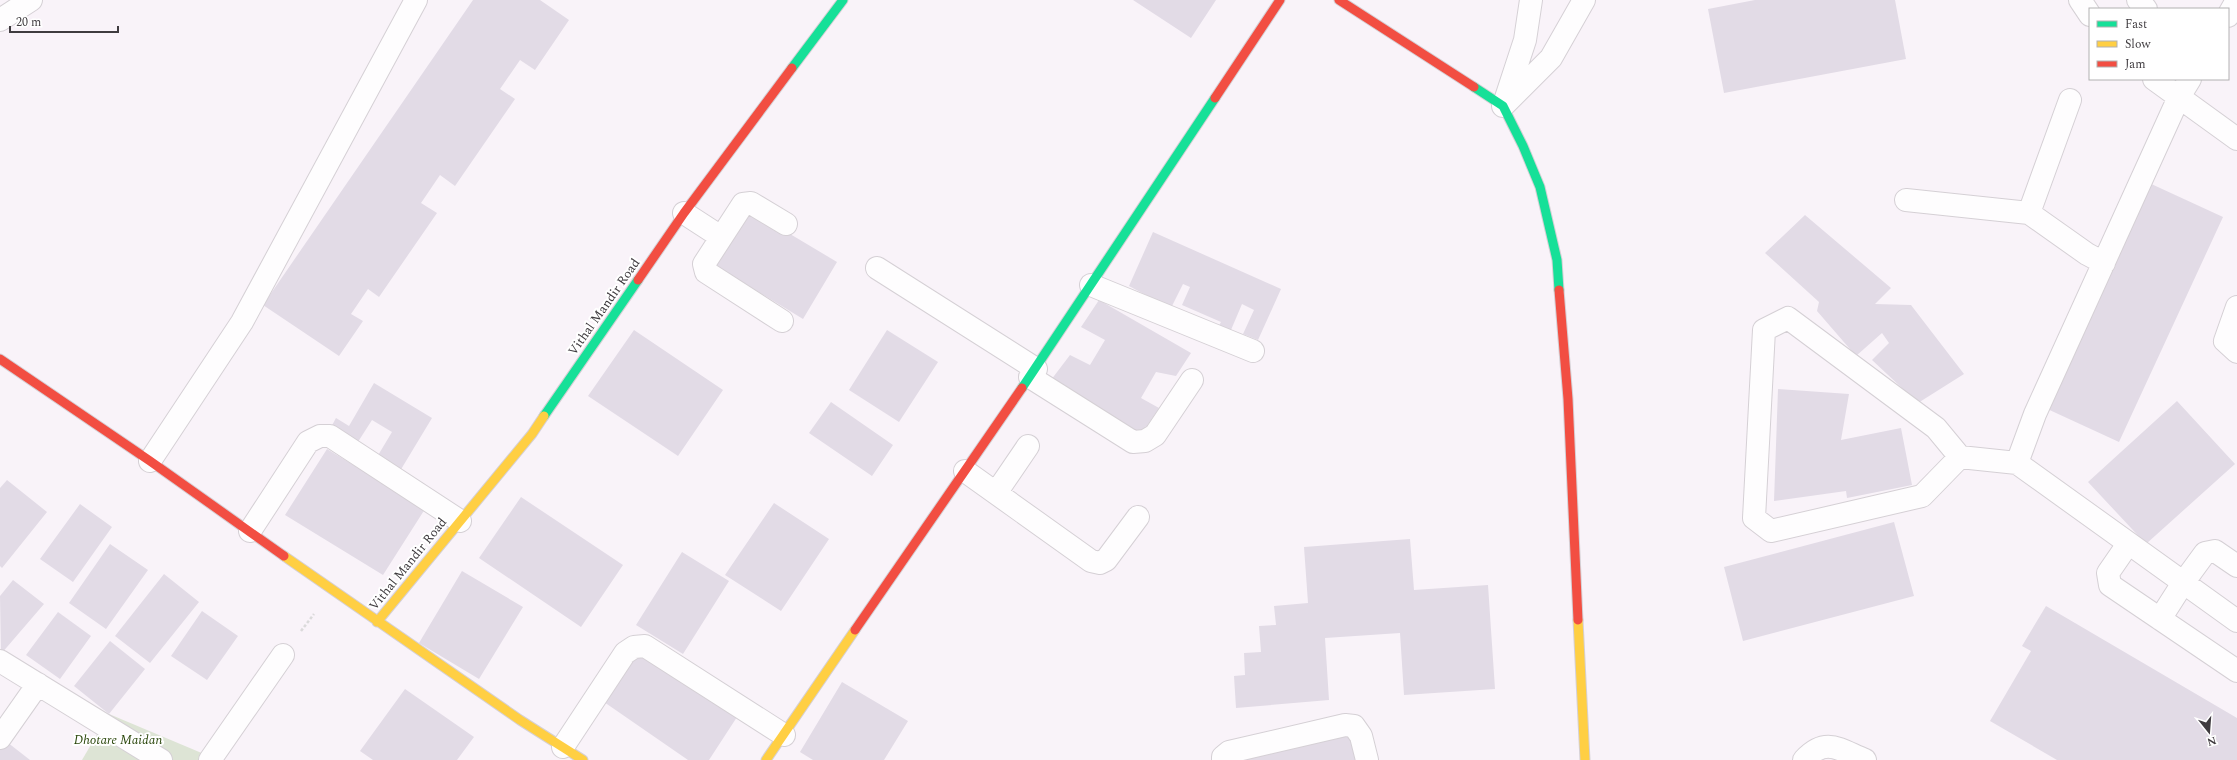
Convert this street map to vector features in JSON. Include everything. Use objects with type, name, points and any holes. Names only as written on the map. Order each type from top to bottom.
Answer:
[{"type":"street","points":[[0,20],[30,0]]},
{"type":"street","points":[[150,461],[242,322],[416,0]]},
{"type":"street","name":"Vithal Mandir Road","points":[[377,622],[532,434],[684,213],[843,0]]},
{"type":"street","points":[[766,760],[1033,373],[1280,0]]},
{"type":"street","points":[[1340,0],[1503,106],[1524,146],[1540,187],[1557,260],[1568,399],[1585,760]]},
{"type":"street","points":[[1503,106],[1524,40],[1531,0]]},
{"type":"street","points":[[1503,106],[1551,58],[1584,0]]},
{"type":"street","points":[[2080,0],[2089,14]]},
{"type":"street","points":[[2138,0],[2145,8]]},
{"type":"street","points":[[2229,14],[2237,0]]},
{"type":"street","points":[[2157,80],[2185,88],[2237,139]]},
{"type":"street","points":[[2017,462],[2035,414],[2185,88]]},
{"type":"street","points":[[2029,213],[2070,100]]},
{"type":"street","points":[[1906,200],[2029,213],[2087,254],[2104,263]]},
{"type":"street","points":[[782,321],[706,272],[706,261],[743,204],[746,202],[751,203],[786,224]]},
{"type":"street","points":[[684,213],[721,237]]},
{"type":"street","points":[[877,268],[1133,442],[1145,441],[1156,435],[1192,380]]},
{"type":"street","points":[[1091,285],[1253,351]]},
{"type":"street","points":[[2237,307],[2225,341],[2237,352]]},
{"type":"street","points":[[1960,457],[1922,496],[1771,531],[1754,518],[1764,330],[1788,318],[1936,428],[1960,457],[2017,462],[2128,544],[2237,621]]},
{"type":"street","points":[[0,359],[150,461],[377,622],[583,760]]},
{"type":"street","points":[[250,531],[308,442],[320,436],[330,436],[460,521]]},
{"type":"street","points":[[996,493],[1028,446]]},
{"type":"street","points":[[966,471],[1092,561],[1100,563],[1106,560],[1138,517]]},
{"type":"street","points":[[2128,544],[2108,573],[2110,585],[2237,671]]},
{"type":"street","points":[[2160,619],[2183,583],[2205,553],[2215,551],[2237,566]]},
{"type":"street","points":[[563,748],[625,653],[634,647],[645,646],[784,735]]},
{"type":"street","points":[[210,760],[283,655]]},
{"type":"street","points":[[0,661],[161,760]]},
{"type":"street","points":[[0,738],[38,684]]},
{"type":"street","points":[[1223,760],[1229,752],[1345,724],[1354,726],[1362,736],[1367,760]]},
{"type":"street","points":[[1804,760],[1813,750],[1829,745],[1865,760]]},
{"type":"path","points":[[283,655],[333,590]]},
{"type":"green space","name":"Dhotare Maidan","points":[[109,714],[204,754],[211,760],[82,760]]},
{"type":"building","points":[[473,0],[540,0],[569,20],[535,70],[520,60],[500,89],[515,99],[455,186],[440,175],[421,203],[437,213],[379,297],[368,289],[351,314],[363,321],[339,356],[263,305]]},
{"type":"building","points":[[1133,0],[1216,0],[1191,38]]},
{"type":"building","points":[[1755,0],[1895,0],[1906,59],[1724,93],[1708,9]]},
{"type":"building","points":[[2147,182],[2223,217],[2119,442],[2043,407]]},
{"type":"building","points":[[745,207],[837,262],[803,319],[711,263]]},
{"type":"building","points":[[1805,215],[1891,288],[1875,304],[1911,305],[1964,374],[1918,403],[1872,360],[1889,343],[1882,333],[1856,356],[1817,311],[1819,302],[1765,253]]},
{"type":"building","points":[[1153,232],[1281,289],[1258,340],[1243,334],[1254,310],[1242,304],[1228,337],[1216,331],[1221,322],[1182,305],[1190,287],[1183,284],[1169,312],[1155,300],[1129,286]]},
{"type":"building","points":[[1099,300],[1191,353],[1176,376],[1156,372],[1141,398],[1159,408],[1140,436],[1051,380],[1070,355],[1090,365],[1105,340],[1081,327]]},
{"type":"building","points":[[634,330],[723,390],[678,456],[588,396]]},
{"type":"building","points":[[887,330],[938,362],[899,422],[849,390]]},
{"type":"building","points":[[374,383],[432,418],[400,471],[377,457],[392,432],[372,420],[356,445],[330,429],[336,418],[349,426]]},
{"type":"building","points":[[1778,389],[1849,394],[1841,440],[1901,428],[1912,485],[1847,498],[1846,491],[1774,501]]},
{"type":"building","points":[[2177,401],[2235,464],[2146,544],[2088,482]]},
{"type":"building","points":[[831,402],[893,445],[872,476],[809,433]]},
{"type":"building","points":[[327,449],[425,509],[383,575],[285,515]]},
{"type":"building","points":[[7,480],[47,512],[2,568],[0,566],[0,488]]},
{"type":"building","points":[[521,497],[623,565],[581,627],[479,558]]},
{"type":"building","points":[[774,503],[829,539],[781,611],[725,575]]},
{"type":"building","points":[[80,504],[112,527],[73,582],[40,559]]},
{"type":"building","points":[[1894,522],[1914,596],[1743,641],[1724,567]]},
{"type":"building","points":[[1410,539],[1414,590],[1488,585],[1495,689],[1404,695],[1400,633],[1325,638],[1329,700],[1236,708],[1234,676],[1245,675],[1244,653],[1261,652],[1259,626],[1276,625],[1274,606],[1308,603],[1304,547]]},
{"type":"building","points":[[110,544],[148,570],[106,629],[69,603]]},
{"type":"building","points":[[682,552],[729,581],[683,654],[636,625]]},
{"type":"building","points":[[462,571],[523,607],[479,679],[419,643]]},
{"type":"building","points":[[164,574],[199,602],[150,663],[115,636]]},
{"type":"building","points":[[13,580],[44,604],[1,654],[0,596]]},
{"type":"building","points":[[2046,606],[2237,718],[2237,760],[2057,760],[1990,721],[2031,651],[2022,646]]},
{"type":"building","points":[[202,611],[238,636],[207,680],[171,656]]},
{"type":"building","points":[[58,612],[91,636],[60,679],[26,655]]},
{"type":"building","points":[[110,641],[145,669],[109,714],[74,686]]},
{"type":"building","points":[[635,652],[737,717],[709,760],[688,760],[604,702]]},
{"type":"building","points":[[842,682],[908,721],[884,760],[813,760],[800,752]]},
{"type":"building","points":[[405,689],[474,737],[457,760],[373,760],[360,751]]},
{"type":"building","points":[[1348,730],[1356,760],[1230,760]]},
{"type":"building","points":[[7,742],[30,760],[0,760],[0,750]]},
{"type":"traffic: fast","points":[[792,68],[843,0]]},
{"type":"traffic: fast","points":[[1474,87],[1503,106],[1523,146],[1540,187],[1557,260],[1559,290]]},
{"type":"traffic: fast","points":[[1022,388],[1215,98]]},
{"type":"traffic: fast","points":[[544,416],[638,280]]},
{"type":"traffic: slow","points":[[377,622],[532,434],[544,416]]},
{"type":"traffic: slow","points":[[284,556],[520,720],[583,760]]},
{"type":"traffic: slow","points":[[1578,620],[1585,760]]},
{"type":"traffic: slow","points":[[766,760],[855,630]]},
{"type":"traffic: jam","points":[[1215,98],[1280,0]]},
{"type":"traffic: jam","points":[[1339,0],[1474,87]]},
{"type":"traffic: jam","points":[[638,280],[684,213],[792,68]]},
{"type":"traffic: jam","points":[[1559,290],[1568,399],[1578,620]]},
{"type":"traffic: jam","points":[[0,359],[150,461],[284,556]]},
{"type":"traffic: jam","points":[[855,630],[1022,388]]}]
